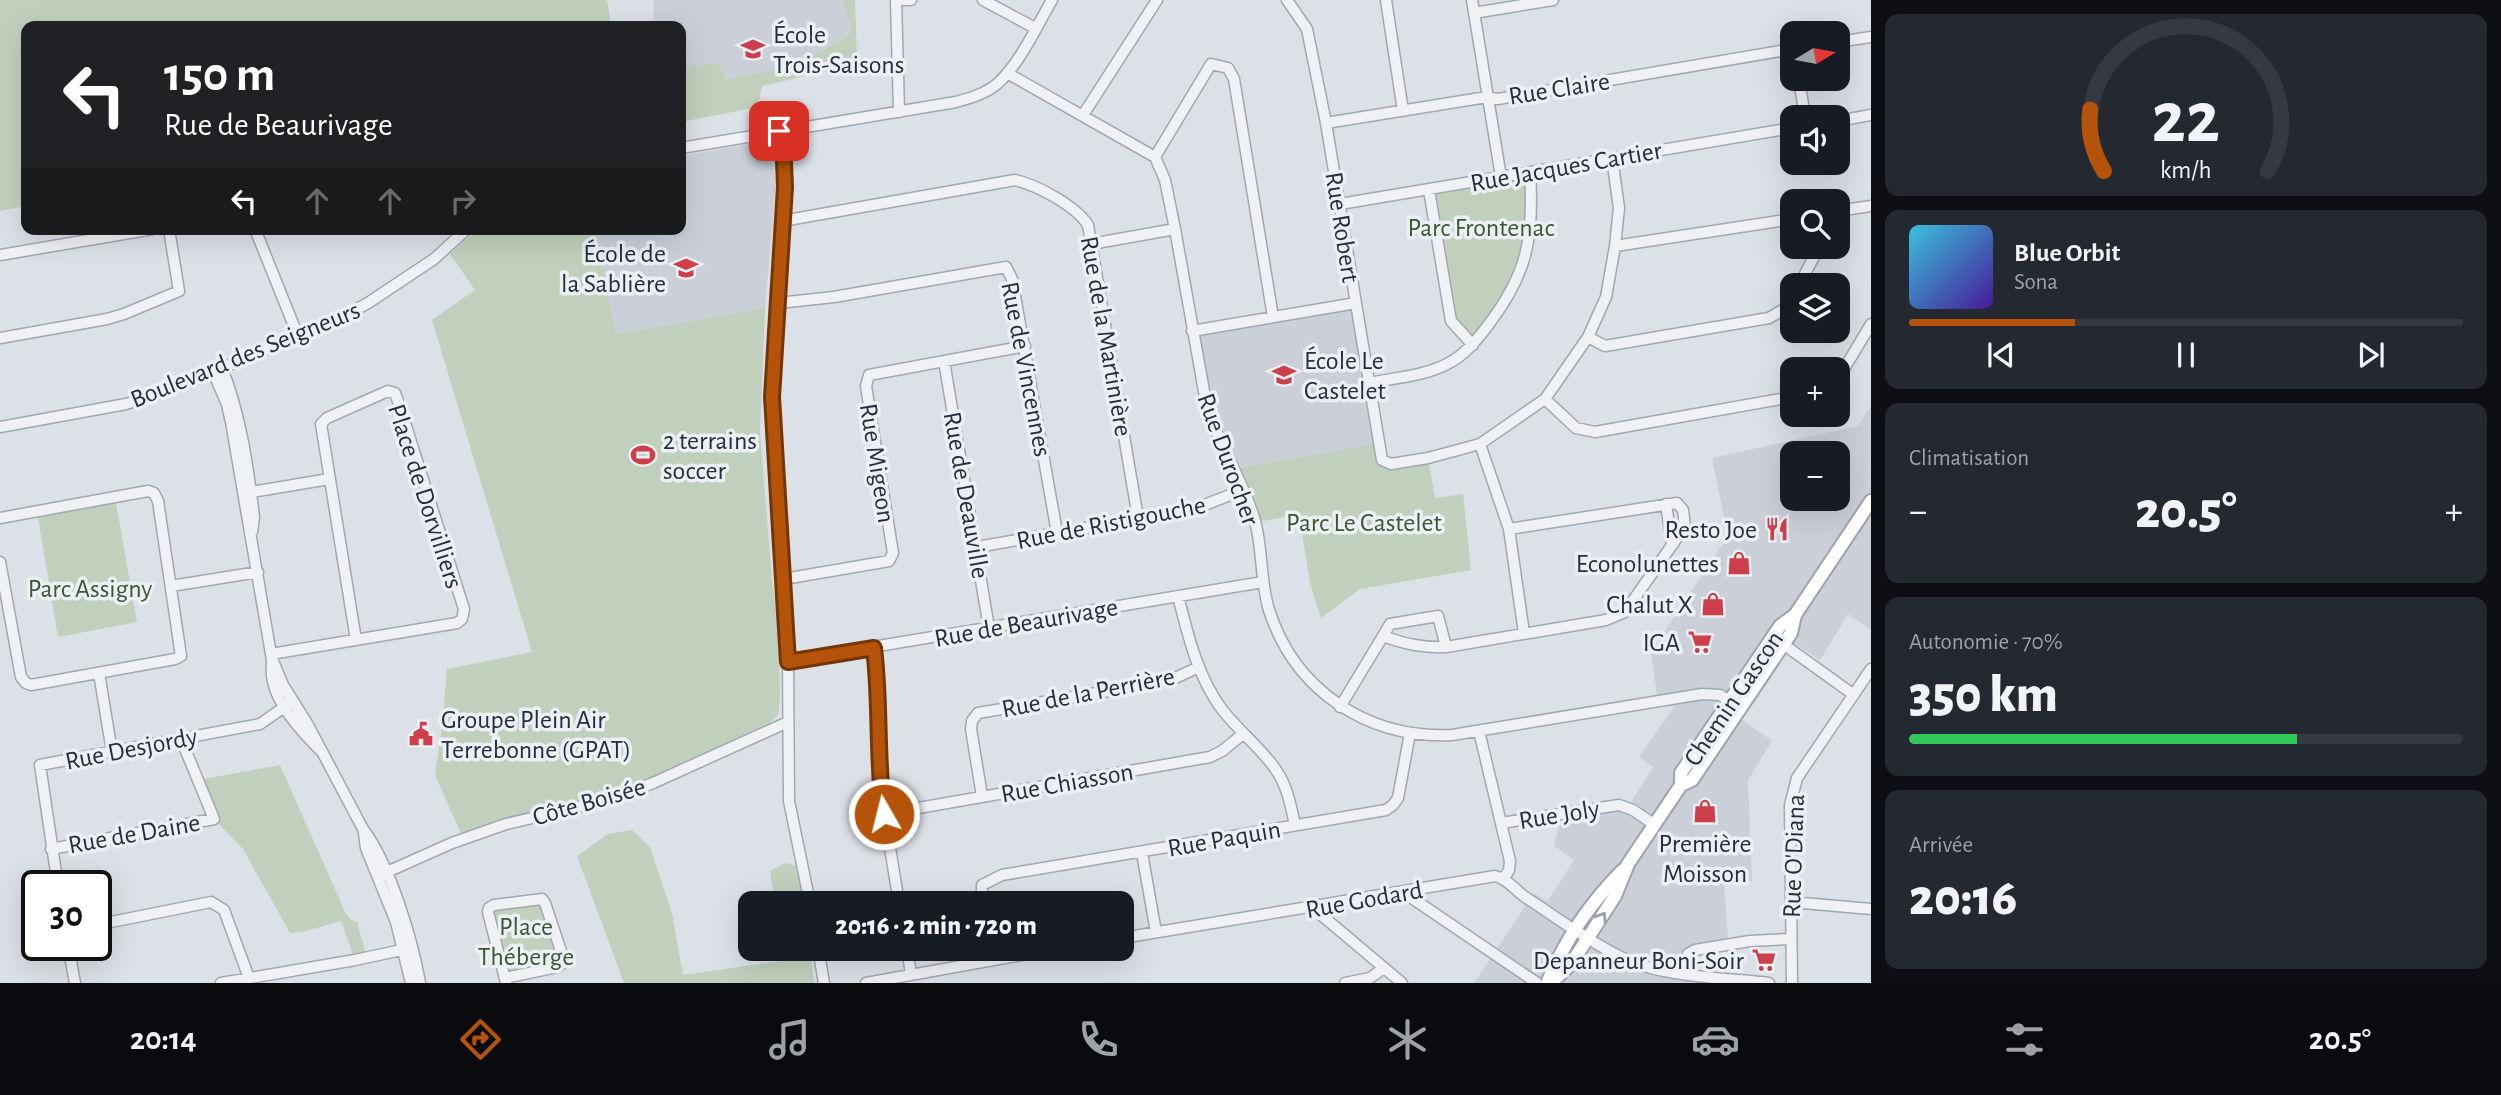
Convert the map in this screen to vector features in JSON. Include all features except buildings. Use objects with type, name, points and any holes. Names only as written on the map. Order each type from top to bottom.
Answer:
[{"type":"main road","name":"Chemin Gascon","points":[[1550,983],[1559,956],[1576,930],[1604,889],[1628,864],[1681,785],[1692,780],[1780,626],[1795,615],[1871,501]]},
{"type":"main road","name":"Chemin Gascon","points":[[1735,705],[1791,633],[1795,615]]},
{"type":"main road","name":"Chemin Gascon","points":[[1550,983],[1570,964],[1615,896],[1628,864]]},
{"type":"street","points":[[899,112],[896,0],[911,0]]},
{"type":"street","points":[[983,0],[1035,28]]},
{"type":"street","points":[[686,147],[956,102],[981,94],[996,85],[1007,73],[1052,0]]},
{"type":"street","points":[[1083,116],[1157,0]]},
{"type":"street","name":"Rue Robert","points":[[1287,0],[1307,29],[1326,123],[1382,460],[1391,464],[1428,458],[1480,444]]},
{"type":"street","points":[[1386,0],[1403,111]]},
{"type":"street","points":[[1472,0],[1500,177]]},
{"type":"street","points":[[1474,13],[1553,0]]},
{"type":"street","points":[[1850,40],[1871,37]]},
{"type":"street","name":"Rue Claire","points":[[1326,123],[1487,97],[1498,99],[1780,51]]},
{"type":"street","points":[[1007,73],[1155,157],[1212,64],[1228,68],[1234,79],[1273,317]]},
{"type":"street","points":[[1850,119],[1871,115]]},
{"type":"street","name":"Rue Jacques Cartier","points":[[1340,204],[1780,130]]},
{"type":"street","points":[[779,131],[784,162],[772,419],[788,662],[789,801],[808,891]]},
{"type":"street","name":"Rue Durocher","points":[[1155,157],[1164,180],[1175,229],[1207,408],[1216,436],[1243,490],[1255,522],[1268,608],[1282,645],[1318,688],[1340,707],[1364,720],[1410,733],[1433,736],[1479,731],[1702,694],[1717,694],[1735,705]]},
{"type":"street","points":[[1524,633],[1509,529],[1480,444],[1545,399],[1588,337],[1606,297],[1615,246],[1619,208],[1612,158]]},
{"type":"street","points":[[1369,383],[1437,369],[1461,356],[1473,345],[1500,309],[1519,275],[1531,226],[1530,173]]},
{"type":"street","name":"Rue de la Martinière","points":[[782,221],[1016,180],[1031,184],[1083,216],[1088,225],[1138,518]]},
{"type":"street","points":[[1429,190],[1451,321],[1473,345]]},
{"type":"street","points":[[1850,209],[1871,206]]},
{"type":"street","points":[[1615,246],[1780,221]]},
{"type":"street","points":[[1091,244],[1175,229]]},
{"type":"street","points":[[0,255],[118,235]]},
{"type":"street","points":[[0,338],[107,319],[179,291],[170,235]]},
{"type":"street","points":[[258,235],[298,336]]},
{"type":"street","name":"Boulevard des Seigneurs","points":[[0,427],[126,404],[217,370],[342,317],[397,285],[434,259],[460,235]]},
{"type":"street","name":"Rue de Vincennes","points":[[778,303],[834,298],[1006,267],[1012,279],[1058,533]]},
{"type":"street","points":[[1192,331],[1356,303]]},
{"type":"street","points":[[1588,337],[1605,346],[1769,318],[1780,312]]},
{"type":"street","points":[[1850,359],[1871,324]]},
{"type":"street","name":"Rue Migeon","points":[[784,579],[889,561],[893,553],[866,386],[869,374],[1025,346]]},
{"type":"street","name":"Rue de Deauville","points":[[944,361],[989,628]]},
{"type":"street","points":[[217,370],[247,493],[251,534],[272,657],[272,677],[306,736],[320,750],[374,844],[420,983]]},
{"type":"street","name":"Place de Dorvilliers","points":[[272,657],[462,619],[464,609],[395,393],[388,391],[327,418],[321,425],[356,640]]},
{"type":"street","points":[[1545,399],[1576,428],[1595,432],[1780,399]]},
{"type":"street","points":[[247,493],[329,479]]},
{"type":"street","name":"Rue de Ristigouche","points":[[976,547],[1194,509],[1243,490]]},
{"type":"street","points":[[0,518],[148,491],[155,493],[181,656],[31,685],[26,683],[21,677],[5,615],[0,562]]},
{"type":"street","points":[[1383,636],[1426,648],[1606,620],[1625,612],[1685,527],[1685,519],[1683,510],[1677,503],[1509,529]]},
{"type":"street","points":[[1666,504],[1672,545]]},
{"type":"street","points":[[171,586],[258,572]]},
{"type":"street","name":"Rue de Beaurivage","points":[[788,662],[1263,582]]},
{"type":"street","points":[[1178,596],[1191,648],[1199,667],[1219,706],[1276,770],[1285,787],[1295,825]]},
{"type":"street","points":[[1340,707],[1390,624],[1437,616],[1446,646]]},
{"type":"street","points":[[1783,644],[1854,695]]},
{"type":"street","points":[[874,648],[879,691],[879,780],[897,891]]},
{"type":"street","name":"Rue de la Perrière","points":[[982,796],[971,729],[972,721],[978,713],[1150,684],[1174,678],[1199,667]]},
{"type":"street","name":"Rue O'Diana","points":[[1792,983],[1790,805],[1797,778],[1871,669]]},
{"type":"street","points":[[99,673],[112,752]]},
{"type":"street","name":"Rue Desjordy","points":[[55,870],[40,765],[260,724],[289,704]]},
{"type":"street","name":"Côte Boisée","points":[[382,874],[494,828],[608,800],[653,783],[788,722]]},
{"type":"street","points":[[1479,731],[1510,861],[1504,878],[1524,896],[1635,964],[1769,983]]},
{"type":"street","name":"Rue Paquin","points":[[982,891],[982,885],[1002,875],[1386,810],[1398,798],[1410,733]]},
{"type":"street","name":"Rue Chiasson","points":[[884,814],[1210,757],[1243,734]]},
{"type":"street","name":"Rue de Daine","points":[[51,849],[214,818],[181,739]]},
{"type":"street","name":"Rue Joly","points":[[1501,823],[1619,805],[1633,810],[1655,825]]},
{"type":"street","points":[[1142,853],[1156,932]]},
{"type":"street","name":"Rue Godard","points":[[1134,936],[1495,876],[1504,878]]},
{"type":"street","points":[[1403,892],[1537,983]]},
{"type":"street","points":[[541,899],[545,903],[563,962],[557,967],[505,981],[489,908],[494,905],[541,899]]},
{"type":"street","points":[[112,922],[211,902],[224,910],[249,978]]},
{"type":"street","points":[[1791,902],[1871,909]]},
{"type":"street","points":[[1313,908],[1402,983]]},
{"type":"street","points":[[1685,973],[1688,954],[1693,950],[1750,941],[1790,939]]},
{"type":"street","points":[[221,983],[408,949]]},
{"type":"street","points":[[408,949],[411,983]]},
{"type":"street","points":[[71,961],[75,983]]},
{"type":"street","points":[[820,961],[824,983]]},
{"type":"street","points":[[909,961],[911,974]]},
{"type":"street","points":[[866,983],[900,980],[911,974],[987,961]]},
{"type":"street","points":[[1345,983],[1370,978],[1384,968]]},
{"type":"shaded area","name":"École Trois-Saisons","points":[[654,0],[842,0],[851,27],[850,35],[794,66],[725,79],[719,63],[686,66],[686,21],[653,21]]},
{"type":"shaded area","name":"École de la Sablière","points":[[769,140],[776,183],[765,308],[614,334],[598,235],[686,235],[686,155]]},
{"type":"shaded area","name":"École Le Castelet","points":[[1356,303],[1379,443],[1233,469],[1216,436],[1192,331]]},
{"type":"shaded area","points":[[1871,406],[1871,630],[1848,614],[1820,660],[1775,631],[1725,707],[1772,741],[1748,780],[1752,881],[1724,884],[1728,940],[1692,947],[1679,978],[1715,983],[1474,983],[1534,893],[1547,902],[1574,860],[1554,846],[1561,818],[1616,808],[1624,813],[1653,767],[1639,757],[1678,701],[1658,703],[1651,652],[1728,536],[1712,458],[1780,443],[1780,511],[1850,511],[1850,441],[1790,441],[1858,426]]},
{"type":"green space","points":[[0,0],[607,0],[610,21],[21,21],[21,207],[0,211]]},
{"type":"green space","points":[[842,0],[855,0],[857,59],[833,70],[762,86],[758,107],[686,121],[686,66],[719,63],[726,79],[794,66],[850,35],[851,27]]},
{"type":"green space","name":"Parc Frontenac","points":[[1530,173],[1521,260],[1506,294],[1473,342],[1451,321],[1429,190]]},
{"type":"green space","points":[[471,235],[598,235],[615,334],[765,308],[760,432],[772,581],[778,618],[780,698],[778,715],[770,723],[668,774],[610,796],[462,836],[435,775],[447,669],[532,652],[432,320],[475,290],[450,254]]},
{"type":"green space","name":"Parc Le Castelet","points":[[1379,443],[1382,460],[1428,458],[1435,498],[1463,494],[1471,570],[1360,589],[1321,618],[1310,583],[1299,515],[1256,522],[1233,469]]},
{"type":"green space","name":"Parc Assigny","points":[[115,497],[137,622],[58,637],[37,511]]},
{"type":"green space","points":[[280,765],[346,914],[357,922],[367,958],[355,960],[341,921],[290,933],[243,849],[214,819],[198,780]]},
{"type":"green space","points":[[632,830],[650,847],[672,913],[683,975],[782,961],[811,961],[814,983],[624,983],[577,856],[608,834]]},
{"type":"green space","points":[[785,863],[797,866],[801,891],[773,891],[770,871]]},
{"type":"green space","name":"Place Théberge","points":[[542,899],[563,963],[505,978],[489,908]]},
{"type":"place","name":"École Trois-Saisons","points":[[753,49]]},
{"type":"place","name":"École de la Sablière","points":[[686,268]]},
{"type":"place","name":"École Le Castelet","points":[[1284,375]]},
{"type":"place","name":"2 terrains soccer","points":[[643,455]]},
{"type":"place","name":"Resto Joe","points":[[1777,529]]},
{"type":"place","name":"Econolunettes","points":[[1739,563]]},
{"type":"place","name":"Chalut X","points":[[1713,604]]},
{"type":"place","name":"IGA","points":[[1700,642]]},
{"type":"place","name":"Groupe Plein Air Terrebonne (GPAT)","points":[[421,734]]},
{"type":"place","name":"Première Moisson","points":[[1705,811]]},
{"type":"place","name":"Depanneur Boni-Soir","points":[[1764,960]]},
{"type":"route","points":[[779,131],[785,187],[772,419],[788,662],[874,648],[879,691],[879,780],[884,814]]}]
